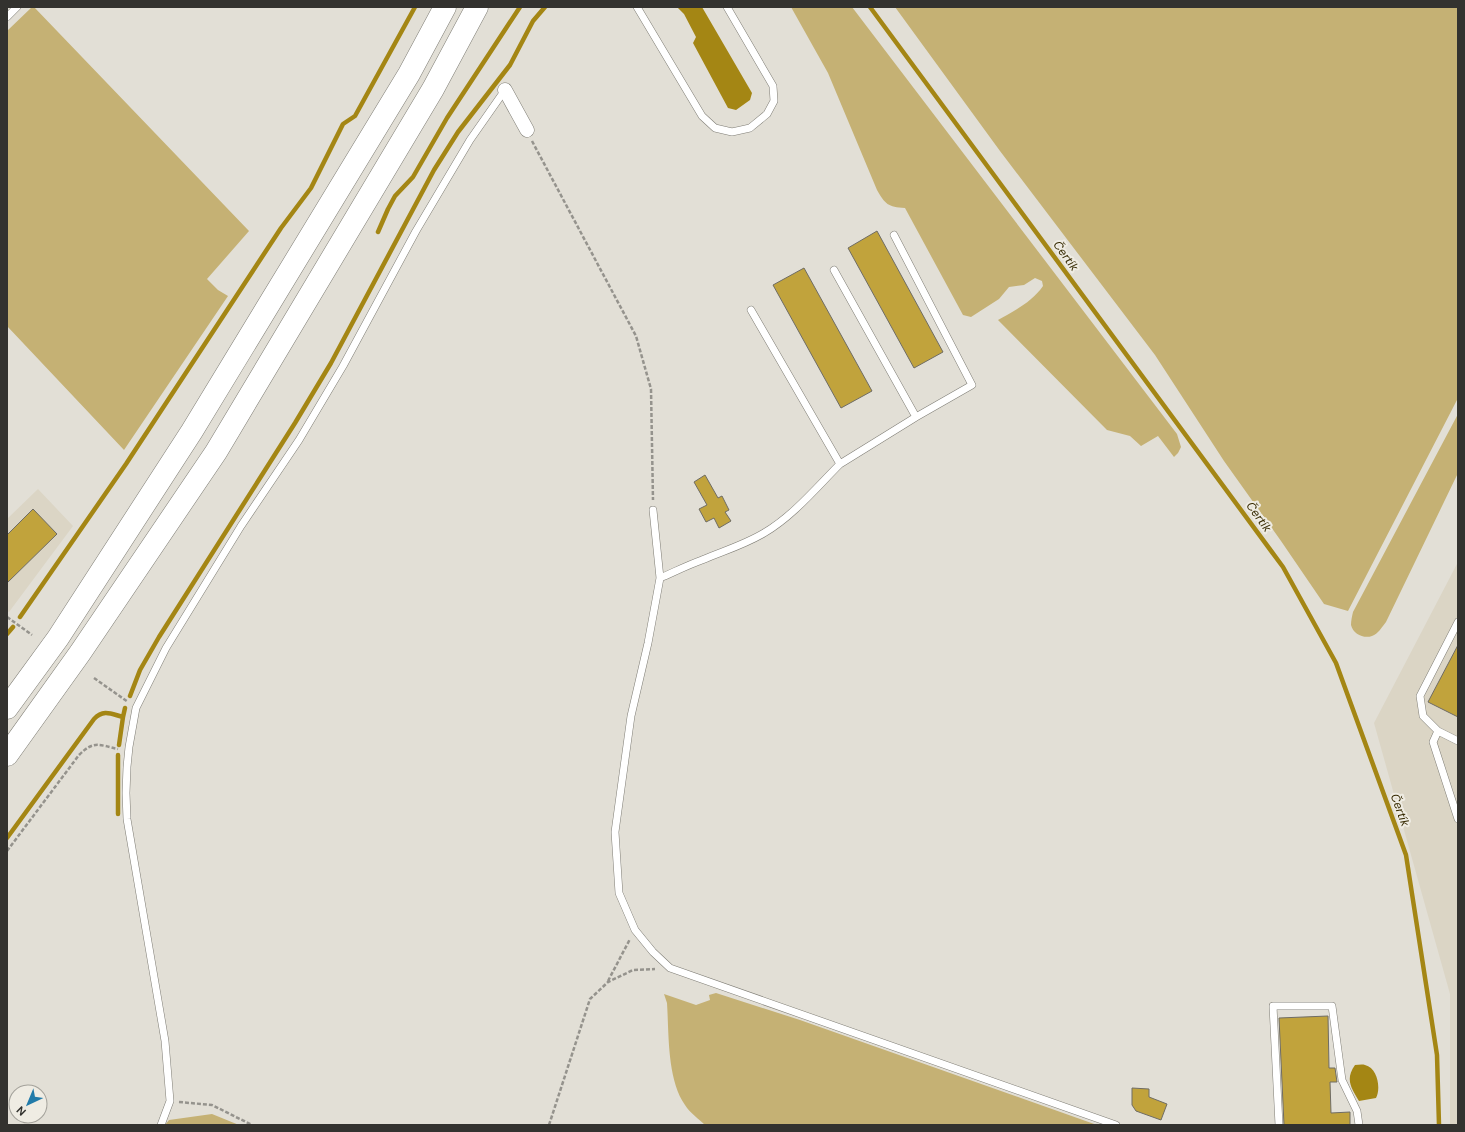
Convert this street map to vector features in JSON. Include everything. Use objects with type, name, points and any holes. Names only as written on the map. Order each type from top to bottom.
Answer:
[{"type":"highway","points":[[7,708],[58,638],[192,431],[409,74],[445,7]]},
{"type":"highway","points":[[7,755],[75,660],[216,452],[433,89],[477,7]]},
{"type":"street","points":[[506,90],[527,130]]},
{"type":"lane","points":[[7,17],[16,7]]},
{"type":"lane","points":[[638,7],[702,116],[715,128],[732,132],[750,128],[767,114],[774,102],[773,86],[727,7]]},
{"type":"lane","points":[[161,1125],[170,1101],[166,1041],[127,819],[126,793],[128,751],[136,708],[166,648],[241,526],[299,440],[343,366],[416,231],[470,140],[506,90]]},
{"type":"lane","points":[[660,578],[741,545],[764,533],[784,519],[840,464],[916,417],[972,385],[894,235]]},
{"type":"lane","points":[[834,270],[916,417]]},
{"type":"lane","points":[[751,310],[840,464]]},
{"type":"lane","points":[[653,510],[660,578],[648,643],[631,716],[615,832],[619,892],[635,930],[653,952],[670,968],[1116,1125]]},
{"type":"lane","points":[[1458,622],[1420,696],[1423,716],[1438,731],[1458,741]]},
{"type":"lane","points":[[1438,731],[1433,742],[1458,819]]},
{"type":"lane","points":[[1278,1125],[1273,1006],[1332,1006],[1342,1080],[1357,1111],[1359,1125]]},
{"type":"path","points":[[527,130],[636,336],[651,389],[653,510]]},
{"type":"path","points":[[7,617],[32,635]]},
{"type":"path","points":[[94,678],[136,708]]},
{"type":"path","points":[[7,851],[79,755],[86,748],[96,744],[128,751]]},
{"type":"path","points":[[608,982],[635,930]]},
{"type":"path","points":[[549,1125],[590,999],[608,982],[633,970],[670,968]]},
{"type":"path","points":[[170,1101],[212,1105],[252,1125]]},
{"type":"shaded area","points":[[32,7],[34,7],[249,231],[207,279],[218,290],[228,296],[124,450],[7,326],[7,31]]},
{"type":"shaded area","points":[[677,7],[702,7],[752,93],[750,100],[736,110],[728,108],[693,43],[696,37],[684,14]]},
{"type":"shaded area","points":[[791,7],[852,7],[1177,434],[1181,447],[1174,457],[1158,436],[1141,446],[1130,436],[1107,430],[998,320],[1034,297],[1043,286],[1042,281],[1035,278],[1024,285],[1009,287],[999,299],[971,317],[963,315],[905,208],[891,206],[882,199],[828,73]]},
{"type":"shaded area","points":[[895,7],[1458,7],[1458,398],[1348,611],[1324,604],[1224,461],[1155,355],[1000,151]]},
{"type":"shaded area","points":[[1458,414],[1458,473],[1386,622],[1374,635],[1366,637],[1359,635],[1354,631],[1351,625],[1353,612]]},
{"type":"shaded area","points":[[38,489],[73,526],[9,612],[7,611],[7,519]]},
{"type":"shaded area","points":[[1458,562],[1458,1125],[1450,1125],[1450,994],[1374,723]]},
{"type":"shaded area","points":[[716,993],[800,1020],[1097,1125],[705,1125],[687,1108],[679,1094],[675,1082],[670,1056],[667,1003],[664,994],[696,1005],[710,1000],[709,995]]},
{"type":"shaded area","points":[[1355,1065],[1365,1065],[1376,1074],[1378,1089],[1376,1098],[1359,1101],[1350,1083],[1350,1075]]},
{"type":"shaded area","points":[[212,1114],[239,1125],[165,1125],[169,1120]]},
{"type":"building","points":[[877,231],[943,352],[914,368],[848,248]]},
{"type":"building","points":[[804,268],[872,391],[841,408],[773,285]]},
{"type":"building","points":[[705,475],[718,498],[722,496],[729,510],[725,512],[731,521],[719,528],[714,518],[706,522],[699,509],[707,505],[694,482]]},
{"type":"building","points":[[33,509],[57,534],[7,583],[7,535]]},
{"type":"building","points":[[1458,645],[1458,717],[1428,702]]},
{"type":"building","points":[[1328,1016],[1329,1068],[1335,1068],[1337,1082],[1330,1082],[1331,1113],[1350,1112],[1350,1125],[1284,1125],[1279,1018]]},
{"type":"building","points":[[1132,1088],[1149,1089],[1149,1097],[1167,1104],[1161,1120],[1136,1111],[1132,1105]]},
{"type":"waterway","points":[[20,617],[126,464],[281,228],[311,188],[343,124],[355,116],[415,7]]},
{"type":"waterway","points":[[378,232],[395,196],[413,177],[447,118],[520,7]]},
{"type":"waterway","points":[[130,696],[140,670],[159,637],[295,423],[331,363],[434,170],[458,132],[510,65],[533,21],[545,7]]},
{"type":"waterway","name":"Čertík","points":[[870,7],[1283,567],[1336,663],[1406,855],[1437,1055],[1439,1125]]},
{"type":"waterway","points":[[7,634],[13,627]]},
{"type":"waterway","points":[[119,745],[125,708]]},
{"type":"waterway","points":[[7,838],[94,719],[104,713],[123,717]]},
{"type":"waterway","points":[[118,755],[118,814]]}]
